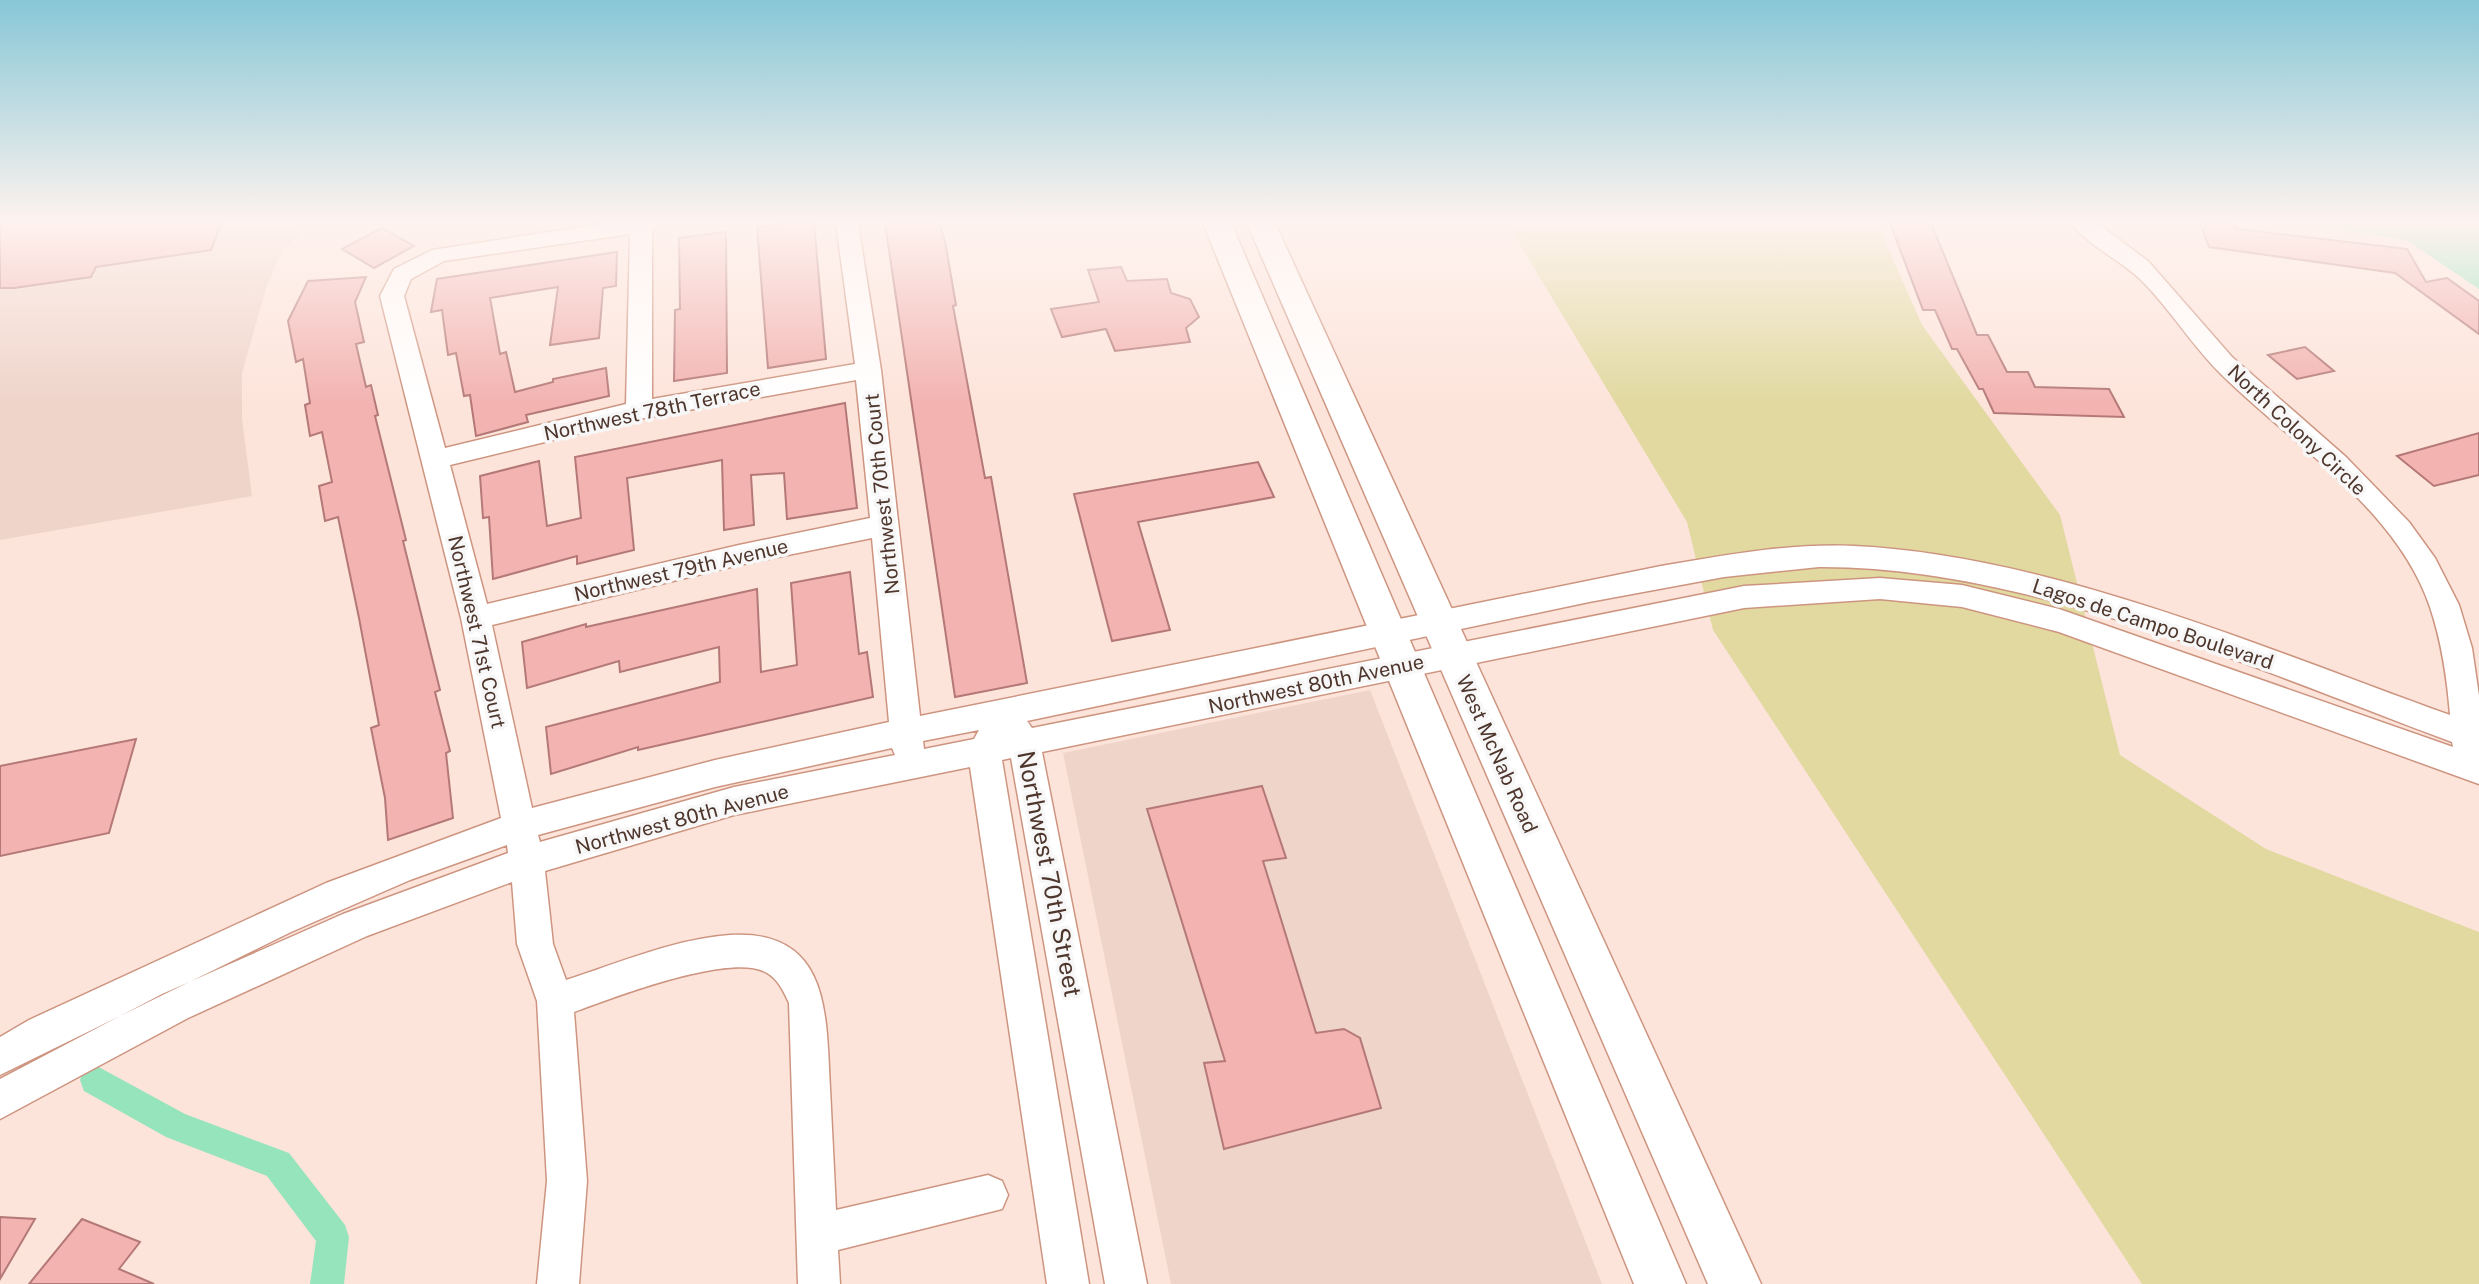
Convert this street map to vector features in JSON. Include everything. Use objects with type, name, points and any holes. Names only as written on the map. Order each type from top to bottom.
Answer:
[{"type":"main road","points":[[1242,283],[1660,1284]]},
{"type":"main road","name":"West McNab Road","points":[[1288,283],[1735,1284]]},
{"type":"main road","points":[[1244,288],[1269,301],[1289,349],[1297,353],[1319,351]]},
{"type":"street","name":"Northwest 71st Court","points":[[395,283],[392,296],[476,618],[527,861],[535,944],[555,1001],[567,1181],[558,1284]]},
{"type":"street","points":[[639,410],[645,283]]},
{"type":"street","name":"Northwest 70th Court","points":[[856,283],[886,525],[910,766]]},
{"type":"street","name":"North Colony Circle","points":[[2155,283],[2236,375],[2311,438],[2358,484],[2404,537],[2437,590],[2457,646],[2474,752]]},
{"type":"street","name":"Northwest 78th Terrace","points":[[437,459],[639,410],[868,370]]},
{"type":"street","name":"Northwest 79th Avenue","points":[[476,618],[739,555],[886,525]]},
{"type":"street","name":"Lagos de Campo Boulevard","points":[[1446,638],[1813,589],[1883,588],[1959,596],[2250,671],[2474,752]]},
{"type":"street","name":"Northwest 80th Avenue","points":[[0,1057],[56,1026],[353,886],[520,826],[739,765],[907,732],[1014,727],[1446,638]]},
{"type":"street","name":"Northwest 70th Street","points":[[1068,1284],[984,751],[1014,727],[1126,1284]]},
{"type":"street","name":"Northwest 80th Avenue","points":[[0,1100],[175,1006],[355,925],[527,861],[734,801],[984,751]]},
{"type":"street","points":[[555,1001],[693,957],[738,949],[772,956],[791,969],[807,1002],[819,1284]]},
{"type":"street","points":[[816,1235],[988,1195]]},
{"type":"shaded area","points":[[0,283],[268,283],[242,373],[242,419],[252,496],[0,540]]},
{"type":"shaded area","points":[[1543,283],[1903,283],[1922,325],[2060,515],[2120,755],[2266,849],[2479,932],[2479,1284],[2142,1284],[1713,630],[1687,522]]},
{"type":"shaded area","points":[[1370,690],[1602,1284],[1171,1284],[1063,753]]},
{"type":"building","points":[[0,283],[50,283],[14,288],[0,288]]},
{"type":"building","points":[[307,283],[363,283],[355,302],[364,342],[356,344],[366,387],[371,385],[378,415],[375,416],[406,540],[403,541],[440,690],[435,692],[450,751],[446,753],[453,818],[388,840],[385,798],[371,728],[379,725],[359,618],[338,517],[325,521],[319,486],[332,482],[322,432],[310,436],[305,405],[310,403],[303,359],[296,362],[288,321]]},
{"type":"building","points":[[436,283],[616,283],[616,286],[603,288],[599,338],[550,345],[558,287],[490,298],[500,354],[506,352],[515,392],[553,382],[553,379],[606,368],[609,396],[526,415],[528,422],[476,436],[470,395],[464,396],[456,353],[448,355],[442,310],[431,312]]},
{"type":"building","points":[[680,283],[726,283],[727,373],[674,381],[675,310],[680,309]]},
{"type":"building","points":[[761,283],[819,283],[826,359],[768,368]]},
{"type":"building","points":[[894,283],[952,283],[956,305],[953,306],[985,478],[991,477],[1027,683],[955,697]]},
{"type":"building","points":[[1092,283],[1168,283],[1171,293],[1190,299],[1199,317],[1186,328],[1190,342],[1115,351],[1106,329],[1062,337],[1051,309],[1099,302]]},
{"type":"building","points":[[1913,283],[1956,283],[1977,335],[1988,335],[2007,372],[2028,372],[2035,387],[2109,389],[2124,417],[1994,413],[1983,389],[1979,389],[1957,349],[1952,349],[1935,310],[1923,310]]},
{"type":"building","points":[[2409,283],[2454,283],[2479,301],[2479,334]]},
{"type":"building","points":[[2305,347],[2334,371],[2297,379],[2268,355]]},
{"type":"building","points":[[845,403],[857,508],[787,519],[784,473],[751,475],[754,525],[724,530],[722,460],[627,478],[634,550],[577,564],[577,556],[493,579],[489,517],[483,518],[480,476],[539,461],[547,526],[581,518],[575,457]]},
{"type":"building","points":[[2479,433],[2479,475],[2434,486],[2397,456]]},
{"type":"building","points":[[1258,462],[1274,497],[1138,522],[1170,630],[1112,641],[1074,494]]},
{"type":"building","points":[[850,572],[859,654],[867,652],[873,697],[638,750],[638,747],[551,774],[546,727],[720,682],[719,647],[620,672],[619,661],[527,688],[522,642],[586,624],[586,627],[757,589],[761,672],[797,665],[791,583]]},
{"type":"building","points":[[136,739],[109,833],[0,856],[0,766]]},
{"type":"building","points":[[1262,786],[1286,858],[1263,861],[1316,1033],[1344,1029],[1360,1038],[1381,1108],[1224,1149],[1204,1063],[1225,1061],[1147,809]]},
{"type":"building","points":[[0,1217],[35,1219],[0,1279]]},
{"type":"building","points":[[82,1219],[140,1242],[119,1269],[154,1284],[29,1284]]},
{"type":"waterway","points":[[95,1080],[177,1126],[278,1164],[333,1237],[327,1284]]}]
